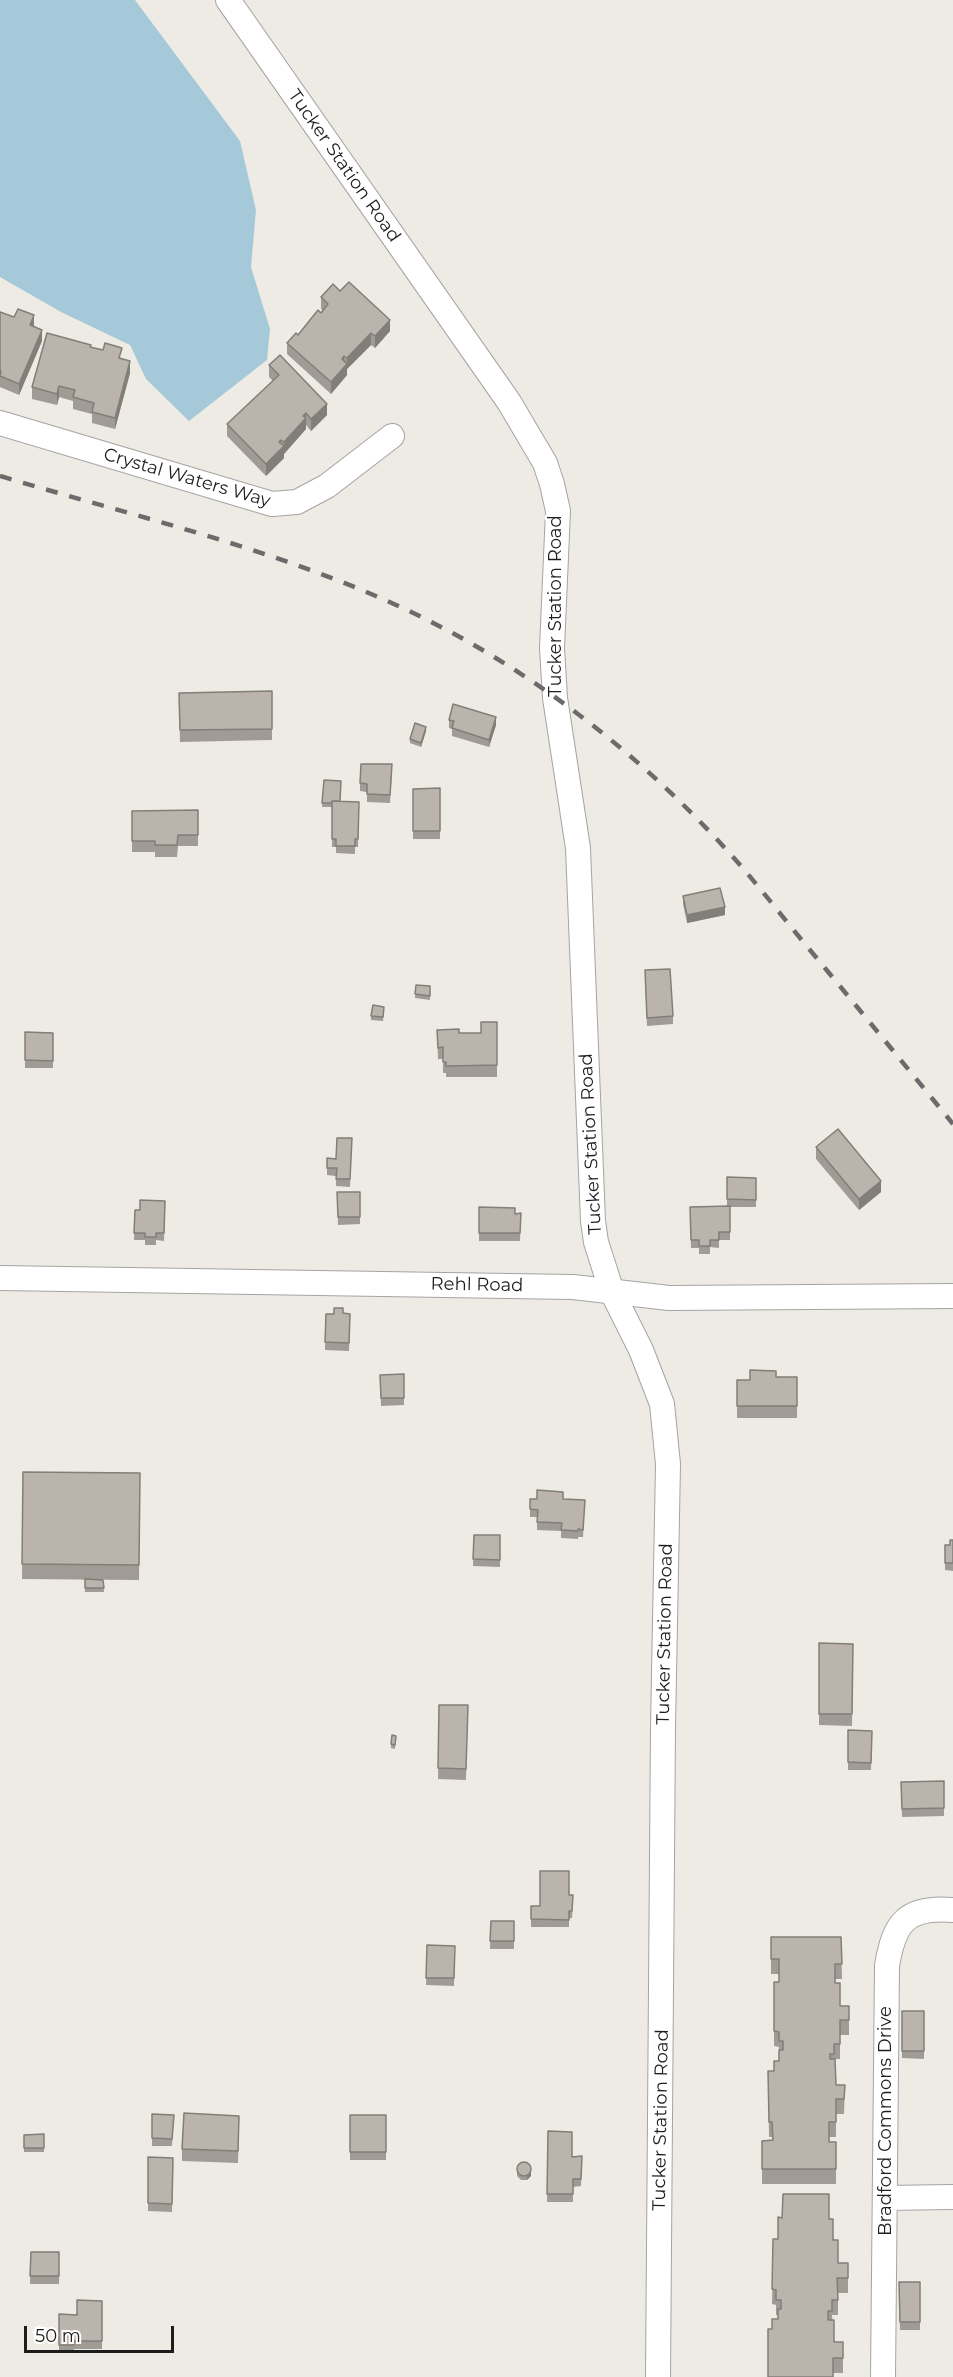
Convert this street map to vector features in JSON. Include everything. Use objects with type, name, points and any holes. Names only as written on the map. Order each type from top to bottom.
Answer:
[{"type":"street","name":"Tucker Station Road","points":[[228,0],[509,402],[538,447],[552,484],[558,511],[552,648],[555,698],[578,848],[593,1221],[596,1242],[612,1292],[641,1350],[662,1404],[668,1464],[663,1727],[658,2377]]},
{"type":"street","name":"Crystal Waters Way","points":[[0,423],[272,504],[297,502],[327,486],[393,435]]},
{"type":"street","name":"Rehl Road","points":[[0,1278],[561,1286],[669,1298],[953,1296]]},
{"type":"street","name":"Bradford Commons Drive","points":[[883,2377],[887,1966],[891,1942],[902,1921],[923,1911],[953,1910]]},
{"type":"street","points":[[885,2198],[953,2197]]},
{"type":"water","points":[[0,0],[135,0],[240,141],[256,210],[251,267],[270,329],[267,360],[189,421],[146,379],[130,345],[61,312],[0,277]]},
{"type":"building","points":[[349,282],[390,320],[375,336],[371,333],[347,358],[344,356],[342,359],[347,364],[331,382],[287,343],[296,333],[298,335],[318,310],[321,313],[328,304],[321,297],[333,284],[340,291]]},
{"type":"building","points":[[18,309],[34,315],[30,325],[42,330],[19,384],[0,376],[0,312],[14,317]]},
{"type":"building","points":[[47,333],[103,350],[105,343],[122,348],[119,358],[130,361],[115,418],[92,412],[94,403],[73,397],[75,390],[59,386],[57,394],[32,387]]},
{"type":"building","points":[[280,355],[327,404],[311,419],[306,413],[303,416],[306,418],[284,442],[281,440],[279,442],[284,446],[266,464],[227,424],[279,375],[269,365]]},
{"type":"building","points":[[272,691],[272,729],[180,730],[179,693]]},
{"type":"building","points":[[453,704],[496,717],[489,740],[452,728],[454,721],[449,720]]},
{"type":"building","points":[[415,723],[426,727],[421,743],[410,739]]},
{"type":"building","points":[[361,764],[392,764],[390,795],[367,794],[367,784],[360,783]]},
{"type":"building","points":[[324,780],[341,781],[340,801],[322,803]]},
{"type":"building","points":[[440,788],[440,831],[413,831],[413,789]]},
{"type":"building","points":[[332,801],[359,802],[358,839],[355,839],[355,846],[336,846],[336,839],[332,839]]},
{"type":"building","points":[[198,810],[198,835],[178,835],[177,845],[155,845],[155,841],[132,841],[132,811]]},
{"type":"building","points":[[720,888],[725,907],[687,915],[683,896]]},
{"type":"building","points":[[670,969],[673,1016],[647,1018],[645,970]]},
{"type":"building","points":[[416,985],[430,986],[430,996],[415,994]]},
{"type":"building","points":[[373,1005],[384,1007],[383,1017],[371,1016]]},
{"type":"building","points":[[481,1022],[497,1022],[497,1065],[446,1066],[446,1062],[443,1062],[443,1047],[438,1048],[437,1030],[459,1029],[459,1033],[481,1033]]},
{"type":"building","points":[[25,1032],[53,1033],[53,1061],[25,1060]]},
{"type":"building","points":[[838,1129],[881,1181],[859,1199],[816,1147]]},
{"type":"building","points":[[337,1138],[352,1138],[350,1179],[336,1179],[337,1168],[327,1168],[327,1158],[336,1159]]},
{"type":"building","points":[[727,1177],[756,1178],[756,1200],[727,1199]]},
{"type":"building","points":[[337,1192],[360,1192],[360,1217],[338,1217]]},
{"type":"building","points":[[140,1200],[165,1201],[164,1233],[156,1233],[156,1237],[145,1237],[145,1233],[134,1233],[135,1210],[140,1210]]},
{"type":"building","points":[[730,1206],[730,1232],[719,1232],[719,1240],[710,1240],[710,1246],[699,1246],[699,1240],[691,1240],[690,1207]]},
{"type":"building","points":[[479,1207],[515,1208],[515,1214],[521,1213],[520,1233],[479,1233]]},
{"type":"building","points":[[334,1308],[343,1308],[343,1313],[350,1314],[349,1343],[325,1342],[326,1314],[334,1314]]},
{"type":"building","points":[[750,1370],[776,1371],[776,1377],[797,1377],[797,1406],[737,1406],[737,1380],[750,1380]]},
{"type":"building","points":[[404,1374],[404,1398],[381,1398],[380,1375]]},
{"type":"building","points":[[23,1472],[140,1473],[139,1565],[22,1564]]},
{"type":"building","points":[[537,1490],[563,1492],[563,1499],[585,1500],[583,1530],[561,1530],[562,1523],[537,1522],[538,1510],[530,1509],[530,1499],[537,1499]]},
{"type":"building","points":[[474,1535],[500,1535],[500,1560],[473,1559]]},
{"type":"building","points":[[950,1540],[953,1540],[953,1563],[945,1563],[945,1545],[950,1545]]},
{"type":"building","points":[[85,1579],[103,1580],[104,1588],[85,1588]]},
{"type":"building","points":[[819,1643],[853,1644],[852,1714],[819,1714]]},
{"type":"building","points":[[439,1705],[468,1705],[466,1769],[438,1768]]},
{"type":"building","points":[[848,1730],[872,1731],[871,1763],[848,1762]]},
{"type":"building","points":[[392,1735],[396,1736],[395,1745],[391,1744]]},
{"type":"building","points":[[944,1781],[944,1808],[902,1809],[901,1782]]},
{"type":"building","points":[[540,1871],[569,1871],[569,1895],[573,1895],[569,1920],[531,1919],[531,1906],[540,1906]]},
{"type":"building","points":[[491,1921],[514,1921],[514,1941],[490,1941]]},
{"type":"building","points":[[771,1937],[841,1937],[842,1964],[835,1964],[835,1983],[840,1983],[840,2006],[849,2006],[849,2020],[840,2020],[840,2044],[834,2044],[834,2054],[830,2054],[830,2059],[835,2059],[836,2085],[845,2085],[844,2099],[836,2099],[836,2122],[829,2122],[829,2142],[836,2142],[836,2169],[762,2169],[762,2141],[773,2140],[772,2122],[769,2122],[768,2071],[774,2071],[774,2061],[779,2061],[779,2050],[783,2050],[783,2041],[779,2041],[779,2032],[774,2031],[774,1982],[779,1982],[779,1959],[771,1959]]},
{"type":"building","points":[[427,1945],[455,1946],[454,1978],[426,1978]]},
{"type":"building","points":[[902,2011],[924,2011],[924,2051],[902,2051]]},
{"type":"building","points":[[184,2113],[239,2116],[238,2151],[182,2149]]},
{"type":"building","points":[[152,2114],[174,2115],[172,2139],[152,2138]]},
{"type":"building","points":[[350,2115],[386,2115],[386,2152],[350,2152]]},
{"type":"building","points":[[548,2131],[572,2132],[572,2157],[582,2156],[581,2179],[573,2179],[573,2194],[547,2194]]},
{"type":"building","points":[[44,2134],[44,2148],[24,2148],[24,2135]]},
{"type":"building","points":[[148,2157],[173,2158],[172,2204],[148,2203]]},
{"type":"building","points":[[521,2162],[527,2162],[531,2169],[527,2176],[521,2176],[517,2172],[517,2166]]},
{"type":"building","points":[[783,2194],[829,2194],[829,2219],[833,2219],[833,2240],[838,2240],[838,2263],[848,2263],[848,2278],[837,2278],[838,2300],[832,2300],[832,2311],[828,2311],[828,2320],[834,2320],[834,2342],[843,2342],[843,2358],[833,2358],[833,2377],[768,2377],[768,2329],[772,2329],[772,2319],[778,2319],[778,2309],[781,2309],[781,2300],[776,2300],[776,2290],[772,2289],[773,2239],[778,2239],[778,2217],[782,2218]]},
{"type":"building","points":[[31,2252],[59,2252],[59,2276],[30,2276]]},
{"type":"building","points":[[899,2282],[920,2282],[920,2322],[900,2322]]},
{"type":"building","points":[[77,2300],[102,2301],[102,2341],[74,2341],[74,2345],[59,2345],[59,2314],[77,2315]]},
{"type":"railway","points":[[0,476],[206,535],[358,588],[453,633],[540,687],[623,750],[661,784],[733,857],[953,1124]]}]
